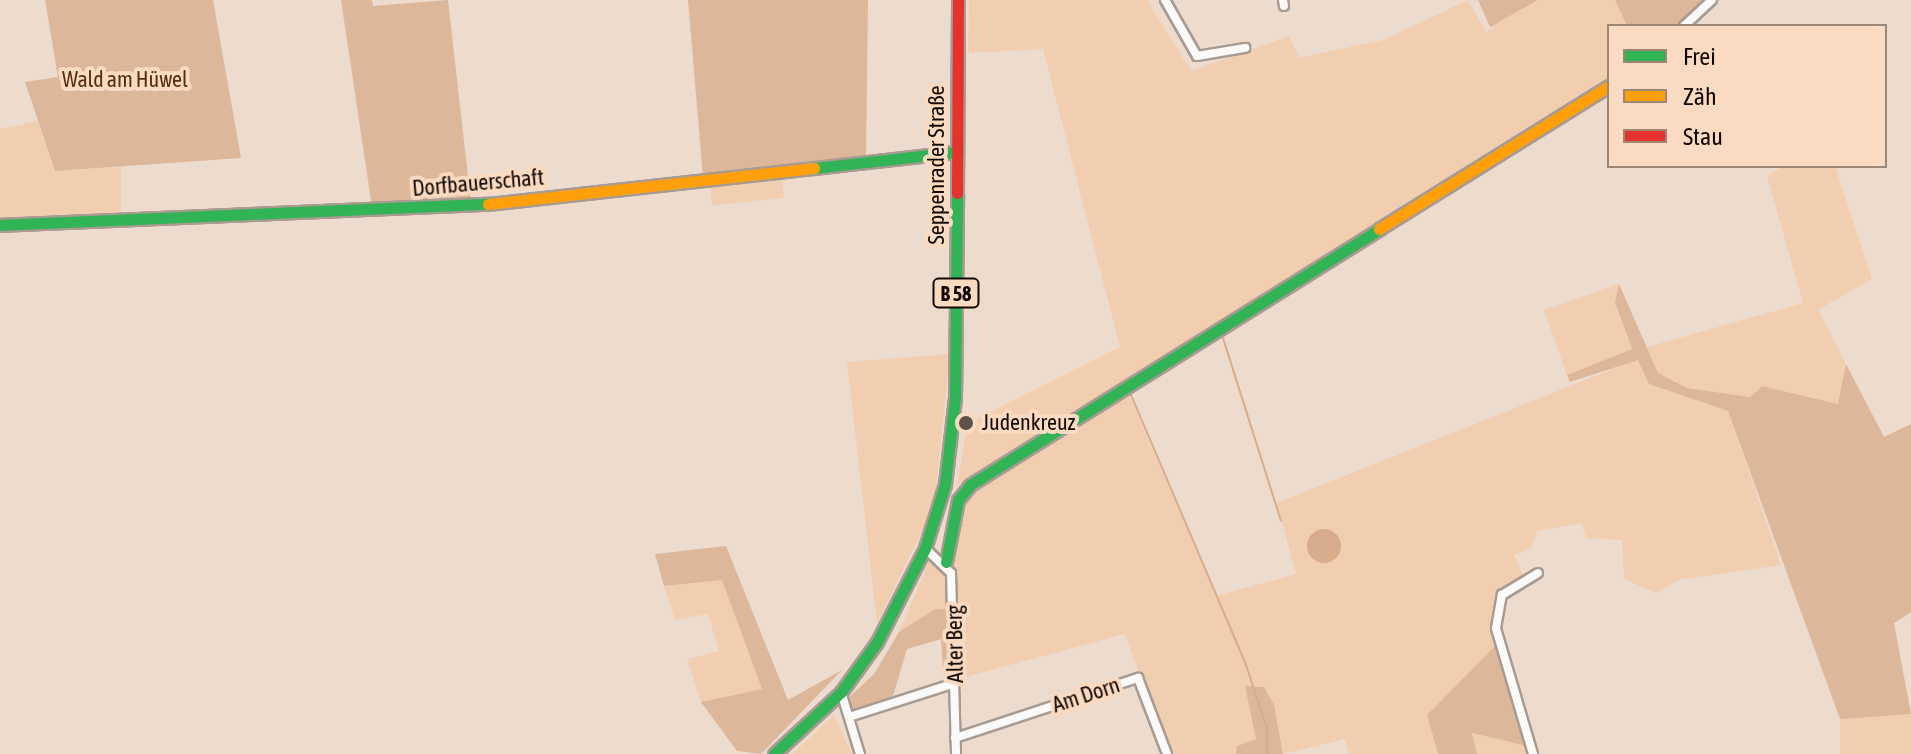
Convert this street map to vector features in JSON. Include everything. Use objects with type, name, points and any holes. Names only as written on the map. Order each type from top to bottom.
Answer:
[{"type":"street","name":"Seppenrader Straße","points":[[774,754],[842,695],[877,642],[925,548],[952,442],[958,0]]},
{"type":"street","points":[[1165,0],[1197,56],[1245,48]]},
{"type":"street","points":[[1686,24],[1712,0]]},
{"type":"street","points":[[925,548],[946,562],[958,500],[970,485],[1607,87]]},
{"type":"street","name":"Dorfbauerschaft","points":[[0,225],[472,206],[957,152]]},
{"type":"street","name":"Alter Berg","points":[[946,562],[954,589],[956,754]]},
{"type":"street","points":[[1533,754],[1496,628],[1502,595],[1538,573]]},
{"type":"street","name":"Am Dorn","points":[[955,738],[1138,678],[1167,754]]},
{"type":"street","points":[[849,717],[955,683]]},
{"type":"street","points":[[842,695],[860,754]]},
{"type":"shaded area","points":[[969,0],[1147,0],[1191,71],[1289,36],[1299,58],[1383,40],[1468,0],[1486,32],[1492,28],[1480,0],[1695,0],[1674,24],[1607,24],[1607,84],[1127,391],[1216,596],[1296,574],[1277,503],[1638,359],[1649,384],[1728,411],[1781,565],[1678,580],[1656,593],[1624,579],[1622,540],[1586,538],[1582,523],[1537,531],[1531,548],[1514,555],[1523,575],[1501,594],[1497,644],[1427,715],[1438,754],[1349,754],[1345,739],[1284,754],[1274,704],[1264,687],[1246,686],[1256,739],[1237,746],[1236,754],[1168,754],[1125,634],[958,679],[953,558],[960,511],[975,480],[957,485],[968,423],[1120,347],[1043,49],[968,53]]},
{"type":"shaded area","points":[[38,121],[55,171],[121,167],[121,219],[0,223],[0,129]]},
{"type":"shaded area","points":[[1780,168],[1836,168],[1872,279],[1818,310],[1846,364],[1839,404],[1762,386],[1750,397],[1687,388],[1658,373],[1647,347],[1803,303],[1767,176]]},
{"type":"shaded area","points":[[781,171],[784,198],[712,205],[709,179]]},
{"type":"shaded area","points":[[1619,284],[1615,302],[1632,349],[1567,375],[1544,310]]},
{"type":"shaded area","points":[[950,354],[934,507],[877,623],[847,362]]},
{"type":"shaded area","points":[[1324,529],[1336,534],[1341,546],[1336,558],[1324,563],[1312,558],[1307,546],[1312,534]]},
{"type":"shaded area","points":[[930,559],[944,565],[951,610],[899,632]]},
{"type":"shaded area","points":[[722,579],[762,689],[701,702],[687,659],[719,651],[708,614],[675,620],[664,586]]},
{"type":"shaded area","points":[[1840,714],[1911,714],[1911,754],[1840,754]]},
{"type":"shaded area","points":[[834,715],[852,754],[792,754]]},
{"type":"shaded area","points":[[1472,733],[1527,746],[1531,754],[1477,754]]},
{"type":"green space","name":"Wald am Hüwel","points":[[45,0],[213,0],[241,158],[55,171],[25,82],[58,77]]},
{"type":"green space","points":[[341,0],[372,0],[373,6],[448,0],[471,203],[372,207]]},
{"type":"green space","points":[[688,0],[868,0],[866,158],[703,177]]},
{"type":"green space","points":[[1478,0],[1538,0],[1490,27]]},
{"type":"green space","points":[[1615,0],[1708,0],[1682,24],[1626,24]]},
{"type":"green space","points":[[1619,284],[1658,373],[1687,388],[1750,397],[1762,386],[1838,404],[1846,364],[1884,437],[1911,424],[1911,612],[1894,623],[1911,714],[1840,719],[1728,411],[1649,384],[1638,360],[1570,382],[1567,375],[1632,349],[1615,302]]},
{"type":"green space","points":[[726,546],[788,700],[842,670],[761,754],[737,751],[701,702],[762,689],[722,580],[664,586],[655,554]]},
{"type":"green space","points":[[935,609],[951,610],[952,680],[944,682],[941,639],[907,649],[893,696],[843,715],[841,705],[874,674],[899,632]]},
{"type":"green space","points":[[1497,644],[1527,746],[1472,733],[1477,754],[1438,754],[1427,715]]},
{"type":"green space","points":[[1245,686],[1264,687],[1274,704],[1283,754],[1236,754],[1237,746],[1256,739]]},
{"type":"waterway","points":[[1223,338],[1281,521]]},
{"type":"waterway","points":[[1131,395],[1246,665],[1267,728],[1267,754]]},
{"type":"traffic: fast","points":[[814,168],[957,152]]},
{"type":"traffic: fast","points":[[774,754],[841,692],[877,642],[925,548],[945,484],[955,398],[957,193]]},
{"type":"traffic: fast","points":[[0,225],[488,204]]},
{"type":"traffic: fast","points":[[946,562],[958,500],[970,485],[1379,229]]},
{"type":"traffic: slow","points":[[1379,229],[1607,87]]},
{"type":"traffic: slow","points":[[488,204],[814,168]]},
{"type":"traffic: jam","points":[[957,193],[958,0]]},
{"type":"place","name":"Judenkreuz","points":[[966,423]]}]
